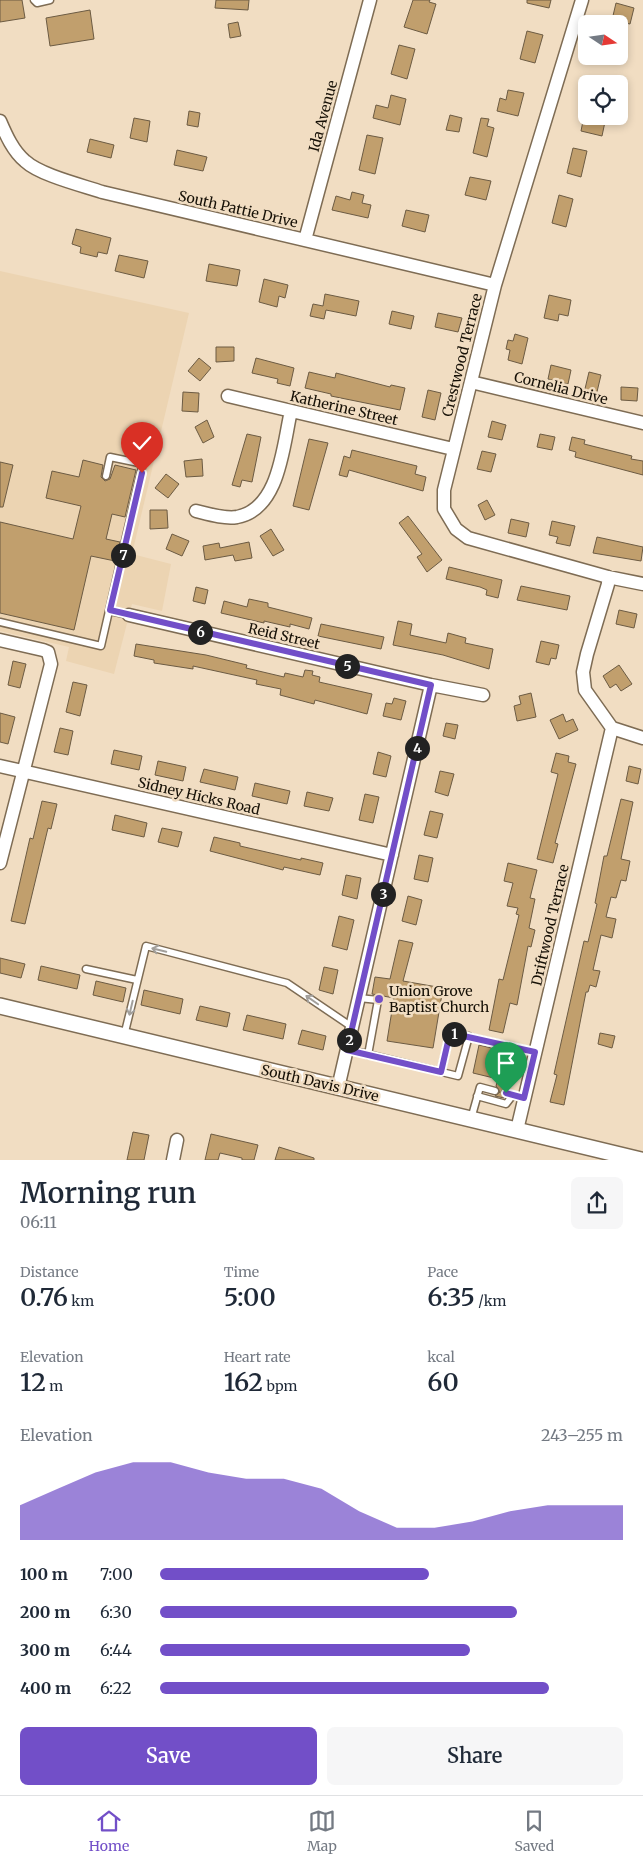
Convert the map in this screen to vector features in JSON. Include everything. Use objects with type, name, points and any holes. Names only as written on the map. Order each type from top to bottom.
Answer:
[{"type":"street","name":"Ida Avenue","points":[[305,240],[370,0]]},
{"type":"street","name":"Crestwood Terrace","points":[[582,0],[495,285],[453,449],[444,490],[444,509],[456,529],[468,538],[608,577],[643,584]]},
{"type":"street","name":"South Pattie Drive","points":[[0,121],[7,138],[25,162],[56,176],[102,192],[495,285]]},
{"type":"street","name":"Cornelia Drive","points":[[471,382],[643,423]]},
{"type":"street","name":"Katherine Street","points":[[228,396],[453,449]]},
{"type":"street","points":[[196,511],[237,517],[252,511],[264,502],[271,492],[275,479],[291,411]]},
{"type":"street","points":[[608,577],[608,584],[593,629],[583,672],[585,690],[612,728],[643,738]]},
{"type":"street","name":"Reid Street","points":[[129,615],[431,685],[483,694]]},
{"type":"street","points":[[0,640],[48,652],[52,664],[0,863]]},
{"type":"street","points":[[338,1088],[431,685]]},
{"type":"street","name":"Driftwood Terrace","points":[[517,1130],[519,1097],[535,1052],[612,728]]},
{"type":"street","name":"Sidney Hicks Road","points":[[0,766],[392,855]]},
{"type":"street","name":"South Davis Drive","points":[[0,1006],[641,1160]]},
{"type":"street","points":[[173,1160],[177,1140]]},
{"type":"lane","points":[[34,0],[37,3],[50,0]]},
{"type":"lane","points":[[0,622],[101,646],[142,467],[139,463],[110,457],[106,476]]},
{"type":"lane","points":[[110,610],[129,615]]},
{"type":"lane","points":[[124,1036],[146,946],[287,983],[352,1028]]},
{"type":"lane","points":[[86,969],[137,980]]},
{"type":"lane","points":[[359,998],[378,1000],[368,1054]]},
{"type":"lane","points":[[441,1072],[450,1033],[535,1052]]},
{"type":"lane","points":[[347,1050],[458,1076],[468,1036]]},
{"type":"lane","points":[[471,1119],[480,1087],[495,1091]]},
{"type":"lane","points":[[506,1093],[519,1097]]},
{"type":"lane","points":[[477,1096],[506,1104],[519,1097]]},
{"type":"shaded area","points":[[0,271],[189,313],[132,554],[171,564],[162,611],[132,604],[114,674],[66,661],[69,647],[0,631]]},
{"type":"building","points":[[0,0],[22,0],[25,18],[0,22]]},
{"type":"building","points":[[216,0],[249,0],[248,10],[215,8]]},
{"type":"building","points":[[413,0],[430,0],[429,2],[436,4],[427,34],[404,27]]},
{"type":"building","points":[[527,0],[551,0],[549,8],[527,3]]},
{"type":"building","points":[[616,3],[634,8],[630,24],[628,24],[628,15],[613,15]]},
{"type":"building","points":[[90,10],[94,39],[50,46],[46,18]]},
{"type":"building","points":[[238,22],[241,36],[230,38],[228,24]]},
{"type":"building","points":[[527,31],[543,35],[535,63],[520,59]]},
{"type":"building","points":[[399,45],[415,49],[407,79],[391,74]]},
{"type":"building","points":[[508,90],[524,93],[518,116],[497,111],[500,98],[506,100]]},
{"type":"building","points":[[391,95],[406,99],[400,125],[373,118],[376,105],[388,108]]},
{"type":"building","points":[[189,111],[200,113],[198,127],[187,125]]},
{"type":"building","points":[[450,115],[462,118],[459,132],[446,130]]},
{"type":"building","points":[[134,118],[150,121],[147,142],[130,138]]},
{"type":"building","points":[[481,118],[489,119],[487,126],[494,128],[487,157],[473,153]]},
{"type":"building","points":[[582,125],[604,125],[602,136],[581,131]]},
{"type":"building","points":[[367,135],[383,138],[375,174],[359,170]]},
{"type":"building","points":[[90,139],[114,145],[111,158],[87,152]]},
{"type":"building","points":[[573,148],[587,151],[581,177],[567,173]]},
{"type":"building","points":[[177,150],[207,157],[203,171],[174,165]]},
{"type":"building","points":[[470,177],[491,181],[486,200],[465,195]]},
{"type":"building","points":[[352,192],[364,195],[362,203],[371,205],[368,218],[332,210],[336,196],[350,200]]},
{"type":"building","points":[[559,195],[573,199],[566,227],[552,223]]},
{"type":"building","points":[[406,210],[429,215],[425,232],[402,226]]},
{"type":"building","points":[[76,229],[111,238],[107,254],[98,252],[97,257],[80,253],[81,247],[72,244]]},
{"type":"building","points":[[119,255],[148,261],[144,278],[115,271]]},
{"type":"building","points":[[209,264],[240,270],[237,286],[206,281]]},
{"type":"building","points":[[264,279],[288,285],[285,298],[279,296],[277,307],[259,302]]},
{"type":"building","points":[[325,294],[359,301],[356,316],[326,310],[324,319],[310,316],[313,304],[323,306]]},
{"type":"building","points":[[549,295],[571,300],[568,316],[559,314],[558,321],[544,318]]},
{"type":"building","points":[[392,311],[414,316],[411,329],[389,324]]},
{"type":"building","points":[[438,313],[462,318],[458,332],[435,327]]},
{"type":"building","points":[[515,334],[528,338],[522,364],[508,360],[510,350],[506,349],[508,340],[513,341]]},
{"type":"building","points":[[216,347],[234,347],[234,361],[216,362]]},
{"type":"building","points":[[199,358],[211,368],[200,381],[188,371]]},
{"type":"building","points":[[256,358],[294,368],[290,386],[277,383],[278,379],[252,373]]},
{"type":"building","points":[[551,365],[571,370],[568,384],[548,379]]},
{"type":"building","points":[[309,372],[335,378],[336,373],[390,387],[391,385],[405,388],[400,410],[331,396],[331,394],[305,388]]},
{"type":"building","points":[[589,372],[601,375],[596,396],[584,393]]},
{"type":"building","points":[[621,387],[638,388],[637,401],[621,400]]},
{"type":"building","points":[[428,390],[441,393],[435,420],[422,417]]},
{"type":"building","points":[[183,392],[199,393],[198,412],[182,411]]},
{"type":"building","points":[[207,420],[214,437],[203,443],[195,427]]},
{"type":"building","points":[[492,421],[506,425],[502,440],[488,437]]},
{"type":"building","points":[[247,434],[261,437],[252,482],[242,480],[240,487],[232,485]]},
{"type":"building","points":[[540,434],[555,437],[552,450],[537,447]]},
{"type":"building","points":[[572,437],[585,440],[584,444],[632,456],[631,459],[643,461],[643,475],[575,457],[576,452],[569,450]]},
{"type":"building","points":[[309,439],[328,443],[309,510],[293,506]]},
{"type":"building","points":[[352,450],[417,466],[415,474],[426,477],[423,491],[349,470],[347,477],[339,475],[344,456],[350,458]]},
{"type":"building","points":[[482,451],[496,454],[491,472],[477,469]]},
{"type":"building","points":[[202,459],[203,476],[186,477],[184,461]]},
{"type":"building","points":[[83,460],[103,465],[101,477],[105,481],[110,479],[115,465],[136,470],[125,517],[112,514],[106,539],[120,542],[115,561],[91,556],[74,630],[0,613],[0,522],[73,539],[81,506],[46,498],[52,471],[79,477]]},
{"type":"building","points":[[0,462],[13,465],[3,507],[0,507]]},
{"type":"building","points":[[166,474],[179,484],[168,498],[155,488]]},
{"type":"building","points":[[487,500],[495,515],[485,520],[478,505]]},
{"type":"building","points":[[150,510],[167,510],[168,528],[150,529]]},
{"type":"building","points":[[408,516],[442,560],[427,572],[417,557],[422,554],[399,523]]},
{"type":"building","points":[[511,519],[529,523],[526,537],[508,533]]},
{"type":"building","points":[[552,521],[575,526],[570,546],[556,543],[558,537],[549,535]]},
{"type":"building","points":[[271,529],[284,550],[273,556],[260,536]]},
{"type":"building","points":[[172,534],[189,541],[182,556],[166,549]]},
{"type":"building","points":[[597,537],[643,547],[641,561],[593,553]]},
{"type":"building","points":[[249,542],[252,558],[235,561],[233,555],[205,560],[203,546],[219,543],[220,548]]},
{"type":"building","points":[[449,567],[502,580],[498,598],[486,595],[487,590],[480,587],[446,579]]},
{"type":"building","points":[[521,586],[570,596],[567,610],[517,600]]},
{"type":"building","points":[[196,587],[208,590],[205,604],[193,601]]},
{"type":"building","points":[[249,599],[268,603],[268,607],[312,618],[309,629],[290,624],[290,627],[264,621],[264,623],[221,613],[224,601],[247,607]]},
{"type":"building","points":[[619,610],[637,614],[634,628],[616,624]]},
{"type":"building","points":[[398,621],[412,624],[410,635],[446,643],[448,633],[466,638],[465,643],[493,649],[489,669],[443,655],[393,645]]},
{"type":"building","points":[[321,624],[384,637],[381,649],[318,636]]},
{"type":"building","points":[[541,641],[559,645],[556,659],[551,658],[549,665],[536,662]]},
{"type":"building","points":[[136,644],[206,655],[247,665],[246,668],[284,677],[285,673],[303,677],[305,670],[313,671],[312,675],[320,677],[319,682],[372,694],[367,714],[315,700],[314,704],[280,695],[281,689],[256,684],[257,680],[193,666],[193,669],[154,663],[154,660],[134,656]]},
{"type":"building","points":[[13,661],[26,664],[20,688],[8,685]]},
{"type":"building","points":[[619,665],[632,684],[621,691],[616,684],[610,688],[603,676]]},
{"type":"building","points":[[73,682],[87,685],[80,716],[66,712]]},
{"type":"building","points":[[531,693],[536,717],[517,721],[514,706],[521,704],[519,696]]},
{"type":"building","points":[[394,698],[406,701],[401,720],[383,716],[386,703],[392,704]]},
{"type":"building","points":[[0,713],[15,717],[8,744],[0,742]]},
{"type":"building","points":[[563,714],[566,722],[573,719],[578,730],[559,739],[550,720]]},
{"type":"building","points":[[446,723],[458,725],[455,739],[443,736]]},
{"type":"building","points":[[60,728],[73,731],[68,755],[54,752]]},
{"type":"building","points":[[114,750],[142,756],[139,770],[111,764]]},
{"type":"building","points":[[378,752],[391,756],[386,777],[373,774]]},
{"type":"building","points":[[556,753],[569,756],[568,762],[576,764],[555,843],[558,844],[553,863],[537,859],[558,774],[551,772]]},
{"type":"building","points":[[158,761],[186,767],[183,781],[155,775]]},
{"type":"building","points":[[629,766],[641,769],[638,784],[626,781]]},
{"type":"building","points":[[204,769],[238,777],[235,790],[200,782]]},
{"type":"building","points":[[440,771],[454,774],[448,796],[435,792]]},
{"type":"building","points":[[255,783],[290,791],[287,804],[252,796]]},
{"type":"building","points":[[307,792],[333,798],[329,811],[304,806]]},
{"type":"building","points":[[365,794],[379,797],[373,823],[359,820]]},
{"type":"building","points":[[621,799],[633,802],[621,859],[630,861],[626,881],[621,880],[616,898],[611,897],[606,917],[616,919],[612,938],[601,935],[593,970],[600,971],[596,987],[590,985],[588,992],[586,992],[564,1105],[550,1102],[557,1075],[554,1074],[584,941],[588,942],[597,904],[595,903],[604,856],[607,856]]},
{"type":"building","points":[[42,801],[57,804],[51,829],[48,828],[25,924],[11,921],[30,838],[33,839]]},
{"type":"building","points":[[430,811],[443,814],[437,838],[424,835]]},
{"type":"building","points":[[115,815],[147,823],[144,837],[112,830]]},
{"type":"building","points":[[162,828],[182,832],[178,847],[158,842]]},
{"type":"building","points":[[214,837],[240,843],[240,846],[323,863],[320,875],[284,867],[283,870],[210,851]]},
{"type":"building","points":[[419,855],[433,858],[428,882],[414,879]]},
{"type":"building","points":[[508,863],[537,870],[530,898],[535,899],[529,928],[535,930],[531,947],[528,946],[517,1005],[510,1003],[503,1033],[489,1030],[499,979],[503,980],[519,915],[516,914],[518,908],[507,906],[513,883],[504,881]]},
{"type":"building","points":[[346,875],[361,878],[357,899],[342,895]]},
{"type":"building","points":[[408,896],[422,900],[416,925],[402,921]]},
{"type":"building","points":[[339,916],[354,920],[347,950],[332,946]]},
{"type":"building","points":[[399,940],[413,943],[403,981],[443,988],[433,1048],[387,1041],[394,998],[372,994],[375,977],[390,979]]},
{"type":"building","points":[[0,958],[25,964],[21,978],[0,973]]},
{"type":"building","points":[[41,966],[80,975],[77,989],[38,980]]},
{"type":"building","points":[[324,967],[338,970],[333,994],[319,990]]},
{"type":"building","points":[[96,981],[126,988],[123,1002],[93,995]]},
{"type":"building","points":[[144,990],[183,999],[180,1014],[141,1005]]},
{"type":"building","points":[[200,1006],[230,1013],[227,1027],[196,1020]]},
{"type":"building","points":[[247,1015],[286,1024],[283,1039],[243,1030]]},
{"type":"building","points":[[302,1030],[326,1036],[323,1050],[298,1044]]},
{"type":"building","points":[[600,1033],[615,1036],[612,1048],[598,1044]]},
{"type":"building","points":[[479,1045],[512,1053],[504,1088],[501,1092],[504,1098],[495,1096],[500,1092],[496,1086],[498,1079],[473,1073]]},
{"type":"building","points":[[133,1132],[149,1135],[144,1160],[127,1160]]},
{"type":"building","points":[[211,1134],[258,1145],[254,1160],[242,1160],[242,1158],[220,1153],[218,1160],[205,1160]]},
{"type":"building","points":[[279,1147],[314,1158],[314,1160],[275,1160]]},
{"type":"place","name":"Union Grove Baptist Church","points":[[379,999]]},
{"type":"route","points":[[142,473],[110,610],[431,685],[347,1050],[441,1072],[450,1033],[535,1052],[524,1098],[506,1093]]}]
